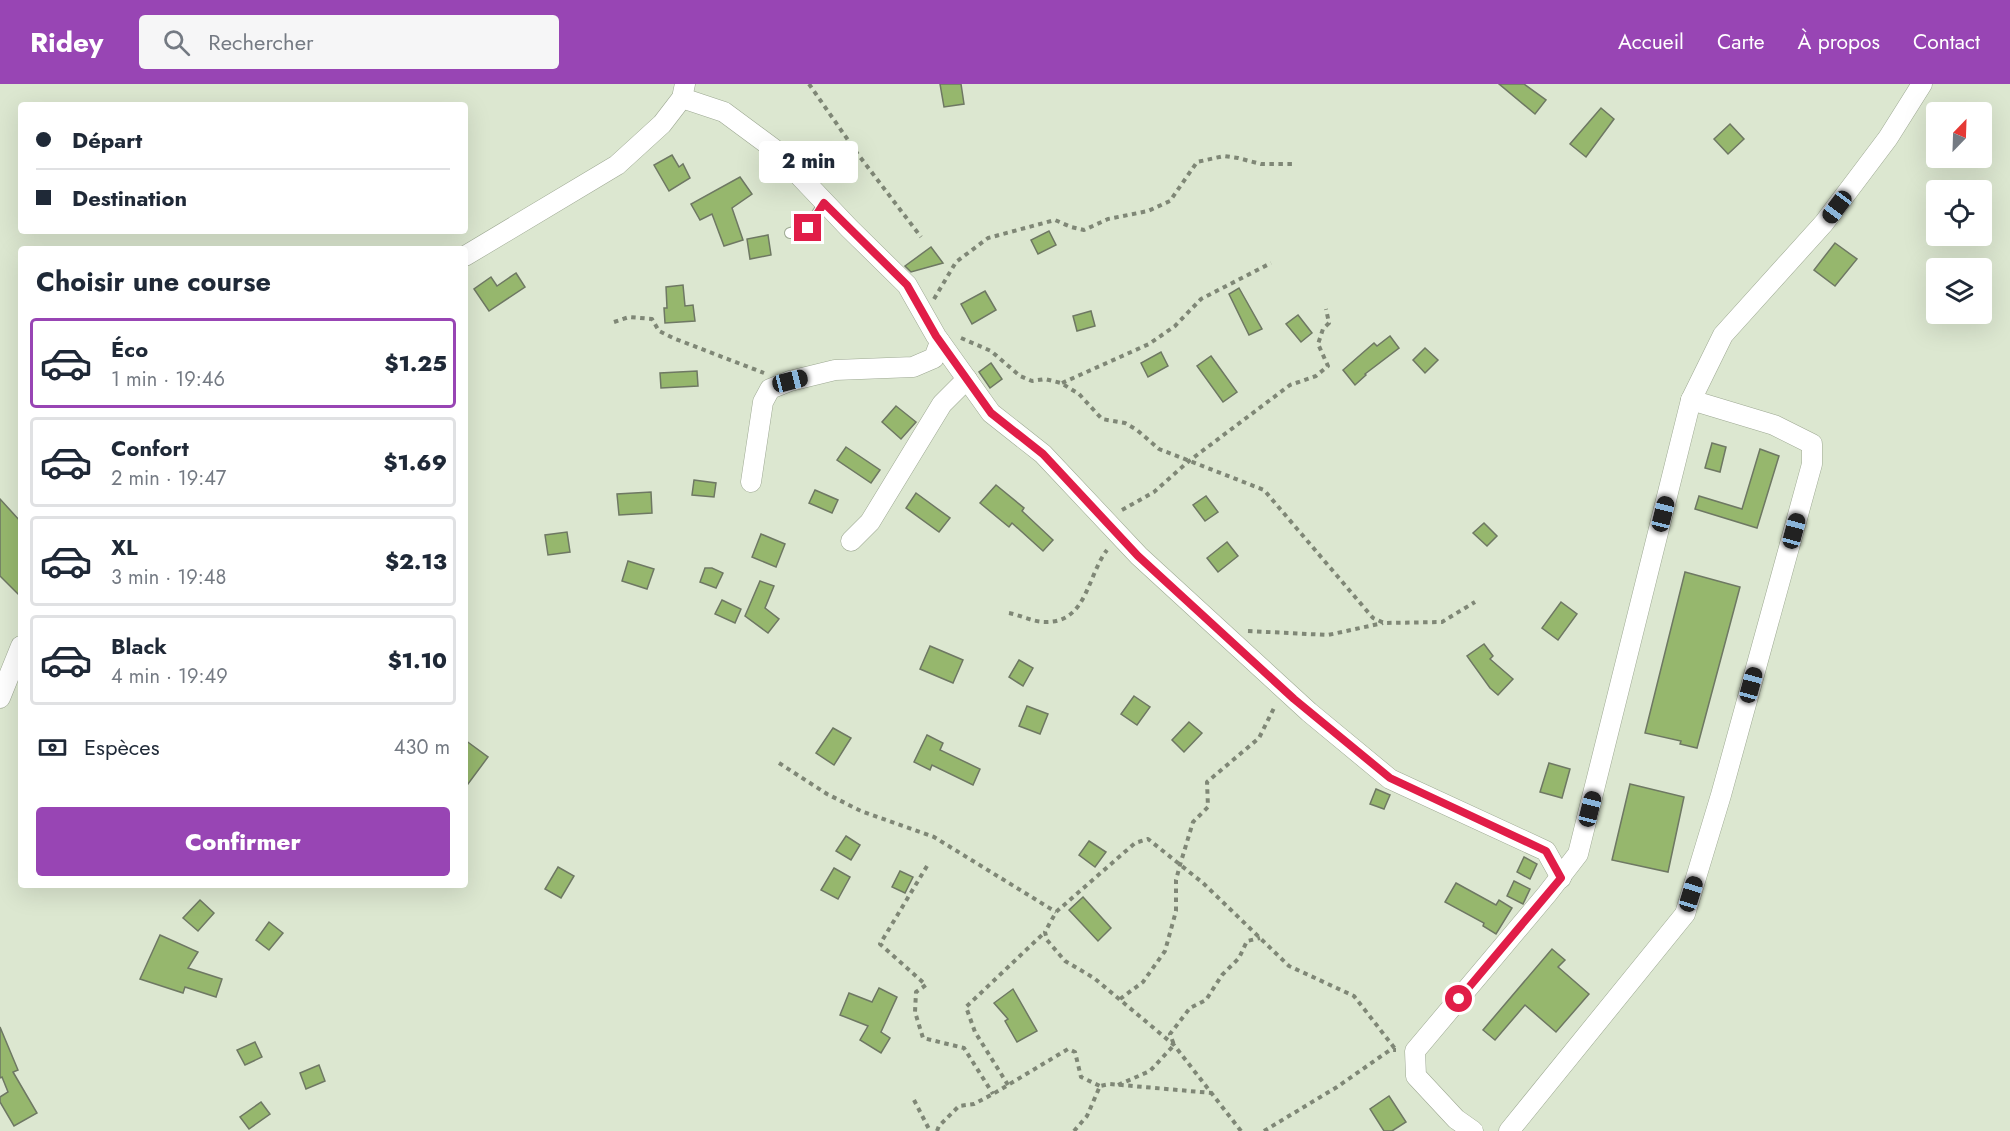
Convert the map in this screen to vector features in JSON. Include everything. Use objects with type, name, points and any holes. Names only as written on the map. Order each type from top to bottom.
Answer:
[{"type":"street","points":[[1473,1131],[1456,1119],[1416,1076],[1405,1051],[1561,878],[1578,854],[1691,400],[1723,335],[1824,224],[1888,138],[1922,84]]},
{"type":"street","points":[[468,254],[617,165],[662,124],[684,91],[724,112],[774,148],[824,203],[907,285],[933,330],[991,413],[1043,454],[1138,556],[1221,632],[1309,712],[1390,778],[1546,851],[1561,878]]},
{"type":"street","points":[[751,482],[764,402],[770,389],[835,370],[913,367],[934,358],[933,330]]},
{"type":"street","points":[[851,541],[870,522],[942,404],[967,379]]},
{"type":"street","points":[[1509,1131],[1685,914],[1721,795],[1812,464],[1812,444],[1774,425],[1691,400]]},
{"type":"street","points":[[0,698],[18,653]]},
{"type":"lane","points":[[790,233],[808,228],[824,203]]},
{"type":"path","points":[[809,84],[857,153],[921,237]]},
{"type":"path","points":[[1296,164],[1261,164],[1224,156],[1197,162],[1170,201],[1148,211],[1108,219],[1084,230],[1055,220],[988,238],[956,262],[933,330],[992,351],[1020,376],[1032,381],[1045,379],[1061,383],[1079,394],[1102,419],[1125,423],[1159,449],[1264,490],[1373,618],[1384,623]]},
{"type":"path","points":[[1061,383],[1149,344],[1175,326],[1201,299],[1271,263]]},
{"type":"path","points":[[1008,613],[1045,622],[1069,616],[1080,606],[1100,560],[1119,535],[1122,511],[1154,492],[1189,461],[1290,385],[1316,376],[1328,366],[1318,344],[1323,329],[1329,323],[1326,309]]},
{"type":"path","points":[[614,322],[629,317],[652,319],[658,330],[673,338],[760,371],[783,384]]},
{"type":"path","points":[[1221,632],[1267,631],[1328,635],[1384,623],[1442,622],[1474,602]]},
{"type":"path","points":[[1120,999],[1143,982],[1165,951],[1176,911],[1176,880],[1180,865],[1193,822],[1208,807],[1207,782],[1259,738],[1275,708],[1279,685]]},
{"type":"path","points":[[779,764],[827,794],[861,811],[934,837],[1056,912]]},
{"type":"path","points":[[1008,1085],[975,1032],[966,1007],[1045,932],[1056,912],[1135,843],[1148,839],[1203,883],[1289,966],[1354,996],[1405,1051]]},
{"type":"path","points":[[927,866],[880,944],[926,985],[916,992],[915,1012],[923,1038],[964,1048],[993,1094]]},
{"type":"path","points":[[1045,932],[1047,940],[1065,961],[1094,978],[1174,1045],[1241,1131]]},
{"type":"path","points":[[1174,1045],[1170,1034],[1190,1008],[1206,1000],[1222,975],[1239,958],[1247,941],[1260,938]]},
{"type":"path","points":[[1118,1084],[1150,1071],[1174,1045]]},
{"type":"path","points":[[937,1131],[939,1126],[959,1106],[974,1104],[1068,1049],[1075,1052],[1081,1077],[1100,1086],[1118,1084],[1213,1093]]},
{"type":"path","points":[[1264,1131],[1337,1087],[1390,1050],[1405,1051]]},
{"type":"path","points":[[1074,1131],[1087,1116],[1100,1086]]},
{"type":"path","points":[[914,1100],[930,1131]]},
{"type":"building","points":[[940,84],[961,84],[964,104],[944,107]]},
{"type":"building","points":[[1499,84],[1524,84],[1546,100],[1535,114]]},
{"type":"building","points":[[1601,108],[1614,119],[1586,157],[1570,144]]},
{"type":"building","points":[[1730,124],[1744,139],[1728,154],[1714,139]]},
{"type":"building","points":[[672,155],[679,167],[683,164],[690,178],[669,191],[654,165]]},
{"type":"building","points":[[740,177],[752,194],[732,208],[743,240],[724,246],[712,214],[700,220],[691,204]]},
{"type":"building","points":[[1049,231],[1056,245],[1038,254],[1031,240]]},
{"type":"building","points":[[768,235],[771,255],[750,259],[747,239]]},
{"type":"building","points":[[1835,243],[1857,259],[1835,286],[1814,270]]},
{"type":"building","points":[[931,247],[943,263],[911,272],[905,266]]},
{"type":"building","points":[[516,273],[525,287],[489,311],[474,289],[491,277],[497,286]]},
{"type":"building","points":[[683,285],[685,306],[693,305],[695,321],[665,323],[666,287]]},
{"type":"building","points":[[1239,288],[1262,329],[1249,335],[1229,294]]},
{"type":"building","points":[[985,291],[996,310],[972,324],[961,304]]},
{"type":"building","points":[[1091,311],[1095,326],[1077,331],[1073,316]]},
{"type":"building","points":[[1298,315],[1312,333],[1301,342],[1286,324]]},
{"type":"building","points":[[1390,336],[1399,348],[1365,374],[1355,385],[1343,370],[1374,343],[1377,346]]},
{"type":"building","points":[[1425,348],[1438,360],[1425,373],[1413,360]]},
{"type":"building","points":[[1161,352],[1168,366],[1148,377],[1141,363]]},
{"type":"building","points":[[1211,356],[1237,392],[1223,402],[1197,366]]},
{"type":"building","points":[[991,363],[1002,379],[990,388],[979,372]]},
{"type":"building","points":[[697,371],[698,386],[661,388],[660,373]]},
{"type":"building","points":[[896,406],[916,422],[901,439],[882,422]]},
{"type":"building","points":[[1712,443],[1726,447],[1720,472],[1705,468]]},
{"type":"building","points":[[846,447],[880,470],[871,483],[837,460]]},
{"type":"building","points":[[1760,449],[1779,456],[1757,528],[1695,509],[1699,496],[1742,509]]},
{"type":"building","points":[[694,480],[716,483],[714,497],[692,495]]},
{"type":"building","points":[[996,485],[1024,508],[1022,511],[1053,540],[1043,551],[1012,523],[1009,527],[980,503]]},
{"type":"building","points":[[815,490],[838,500],[832,513],[809,503]]},
{"type":"building","points":[[651,492],[652,513],[619,515],[617,494]]},
{"type":"building","points":[[916,493],[950,518],[939,532],[906,508]]},
{"type":"building","points":[[1206,496],[1218,512],[1205,521],[1193,505]]},
{"type":"building","points":[[0,499],[18,519],[18,594],[0,576]]},
{"type":"building","points":[[1484,523],[1497,536],[1487,546],[1473,533]]},
{"type":"building","points":[[567,532],[570,552],[548,555],[545,535]]},
{"type":"building","points":[[761,534],[785,544],[776,567],[752,557]]},
{"type":"building","points":[[1227,542],[1238,556],[1218,572],[1207,558]]},
{"type":"building","points":[[628,561],[654,569],[647,589],[622,581]]},
{"type":"building","points":[[705,568],[712,568],[723,573],[716,588],[700,582]]},
{"type":"building","points":[[1685,572],[1740,587],[1697,748],[1680,744],[1681,741],[1645,733]]},
{"type":"building","points":[[760,581],[774,586],[765,608],[779,619],[768,633],[745,616]]},
{"type":"building","points":[[722,600],[741,609],[735,623],[715,614]]},
{"type":"building","points":[[1561,602],[1577,614],[1558,640],[1542,628]]},
{"type":"building","points":[[1484,644],[1493,656],[1490,659],[1513,679],[1498,695],[1490,688],[1467,656]]},
{"type":"building","points":[[930,646],[963,660],[953,683],[920,669]]},
{"type":"building","points":[[1019,660],[1033,668],[1023,686],[1009,677]]},
{"type":"building","points":[[1134,696],[1150,707],[1137,725],[1121,714]]},
{"type":"building","points":[[1027,706],[1048,714],[1040,734],[1019,726]]},
{"type":"building","points":[[1189,722],[1202,733],[1184,752],[1172,740]]},
{"type":"building","points":[[833,728],[851,738],[834,765],[816,753]]},
{"type":"building","points":[[927,735],[943,743],[940,750],[980,769],[973,785],[932,765],[930,770],[914,762]]},
{"type":"building","points":[[468,742],[488,757],[468,784]]},
{"type":"building","points":[[1549,763],[1570,769],[1562,798],[1540,792]]},
{"type":"building","points":[[1630,784],[1684,797],[1668,872],[1612,860]]},
{"type":"building","points":[[1376,789],[1390,795],[1384,809],[1370,804]]},
{"type":"building","points":[[846,836],[860,845],[851,860],[836,851]]},
{"type":"building","points":[[1089,841],[1106,852],[1095,867],[1079,855]]},
{"type":"building","points":[[1524,857],[1537,864],[1530,879],[1517,872]]},
{"type":"building","points":[[558,867],[574,876],[561,898],[545,889]]},
{"type":"building","points":[[834,868],[850,877],[838,899],[821,890]]},
{"type":"building","points":[[900,871],[913,877],[905,893],[892,887]]},
{"type":"building","points":[[1514,881],[1530,889],[1523,904],[1507,896]]},
{"type":"building","points":[[1456,883],[1496,905],[1499,900],[1512,908],[1496,934],[1483,926],[1484,923],[1445,902]]},
{"type":"building","points":[[1083,897],[1111,928],[1098,941],[1069,910]]},
{"type":"building","points":[[200,900],[214,913],[198,931],[183,918]]},
{"type":"building","points":[[269,922],[283,933],[269,950],[256,940]]},
{"type":"building","points":[[160,935],[198,952],[188,968],[222,979],[216,997],[185,987],[183,993],[140,979]]},
{"type":"building","points":[[1552,949],[1565,960],[1558,967],[1589,994],[1556,1032],[1525,1005],[1495,1040],[1483,1030]]},
{"type":"building","points":[[879,988],[897,997],[881,1032],[890,1038],[881,1053],[860,1040],[868,1026],[840,1015],[849,993],[872,1002]]},
{"type":"building","points":[[1013,989],[1037,1031],[1017,1042],[1005,1021],[1008,1019],[994,1003]]},
{"type":"building","points":[[0,1027],[18,1070],[13,1072],[37,1113],[14,1126],[0,1102],[0,1097],[8,1092],[2,1077],[0,1078]]},
{"type":"building","points":[[255,1042],[262,1057],[245,1065],[237,1050]]},
{"type":"building","points":[[319,1065],[325,1081],[306,1089],[300,1073]]},
{"type":"building","points":[[1389,1096],[1406,1122],[1392,1131],[1384,1131],[1370,1109]]},
{"type":"building","points":[[261,1102],[270,1114],[249,1129],[240,1117]]},
{"type":"route","points":[[808,228],[824,203],[907,285],[936,336],[991,413],[1043,454],[1138,556],[1309,712],[1390,778],[1546,851],[1561,878],[1459,999]]}]
